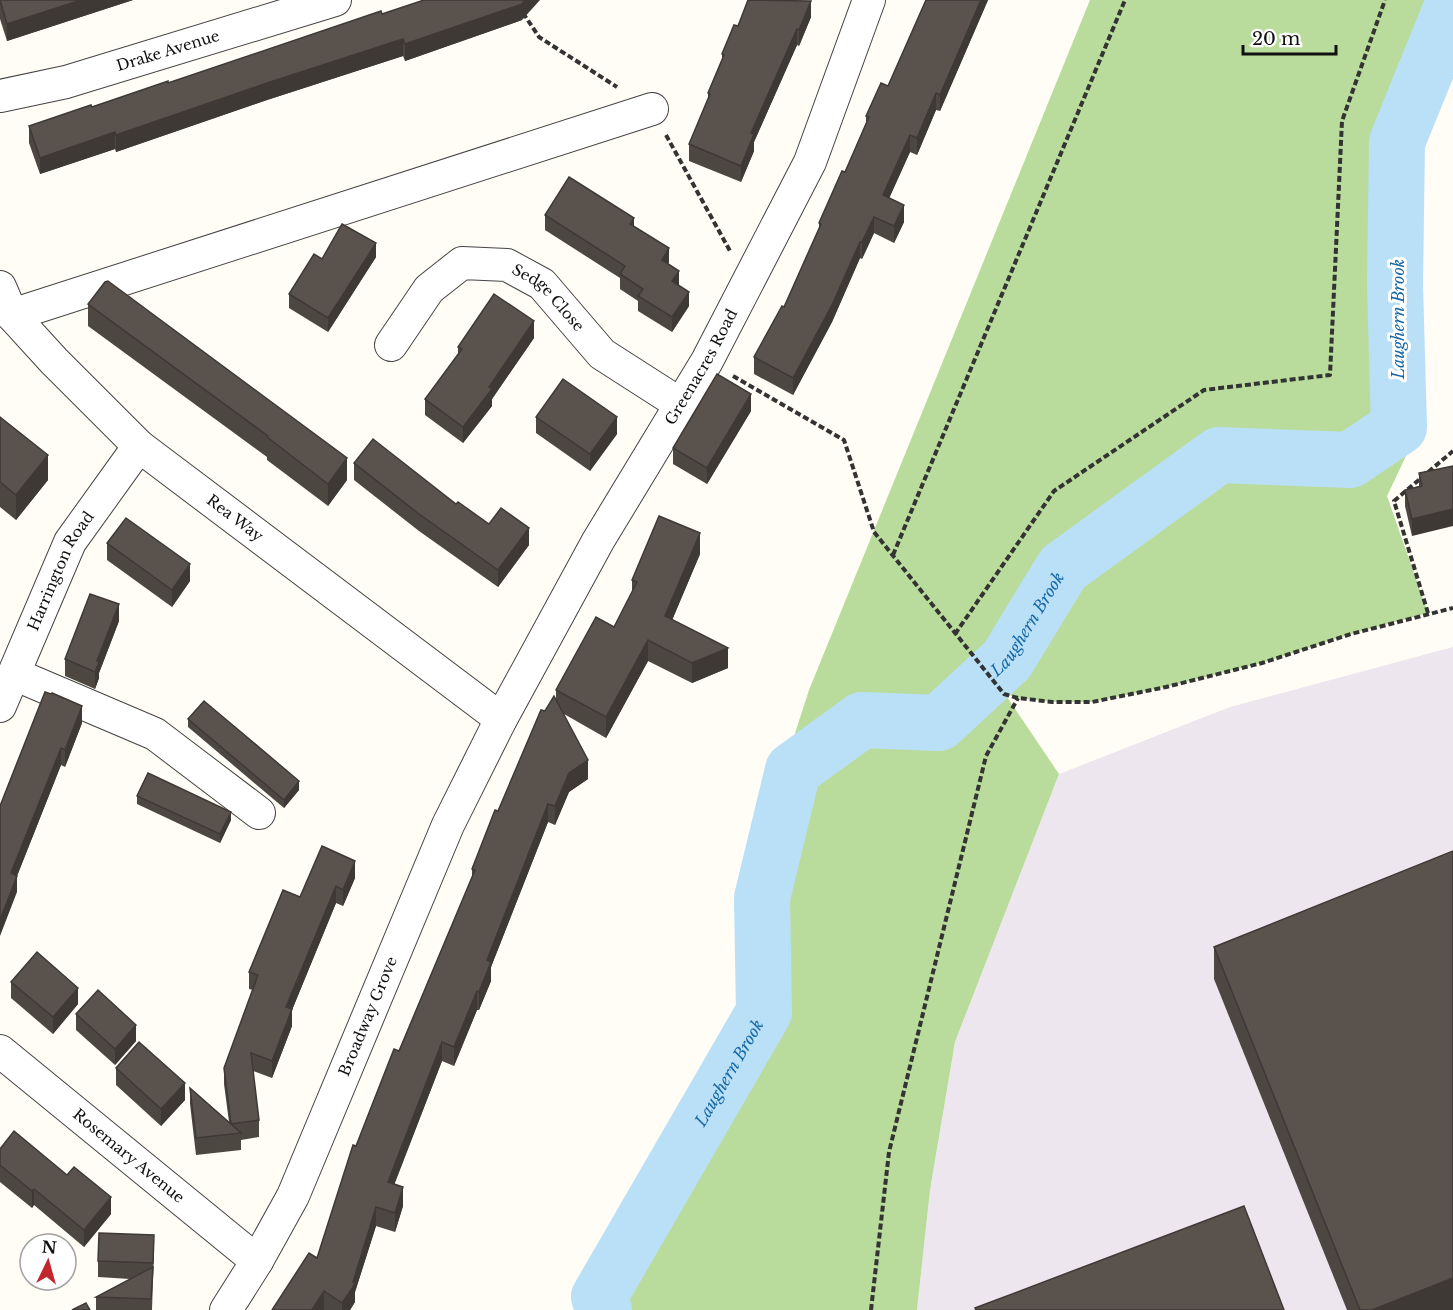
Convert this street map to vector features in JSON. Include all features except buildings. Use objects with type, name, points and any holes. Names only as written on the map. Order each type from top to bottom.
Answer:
[{"type":"street","name":"Drake Avenue","points":[[0,96],[66,82],[335,0]]},
{"type":"street","name":"Greenacres Road","points":[[501,719],[598,540],[707,361],[810,162],[868,0]]},
{"type":"street","points":[[6,301],[652,109]]},
{"type":"street","name":"Sedge Close","points":[[391,345],[429,289],[462,263],[507,265],[542,284],[602,354],[680,404]]},
{"type":"street","name":"Rea Way","points":[[6,301],[54,361],[139,446],[501,719]]},
{"type":"street","name":"Harrington Road","points":[[0,706],[70,542],[139,446]]},
{"type":"street","points":[[14,674],[155,734],[259,813]]},
{"type":"street","name":"Broadway Grove","points":[[226,1310],[257,1261],[293,1196],[448,825],[501,719]]},
{"type":"street","name":"Rosemary Avenue","points":[[0,1051],[257,1261]]},
{"type":"path","points":[[893,555],[1125,0]]},
{"type":"path","points":[[955,634],[1054,491],[1204,390],[1330,375],[1342,121],[1386,0]]},
{"type":"path","points":[[707,361],[844,440],[874,532],[1004,694],[1052,702],[1092,702],[1166,687],[1262,663],[1351,634],[1453,608]]},
{"type":"path","points":[[1428,613],[1394,501],[1453,451]]},
{"type":"path","points":[[871,1310],[889,1152],[986,756],[1018,698]]},
{"type":"shaded area","points":[[1453,647],[1453,1310],[917,1310],[930,1190],[955,1042],[1059,774],[1230,707]]},
{"type":"green space","points":[[1090,0],[1453,0],[1453,60],[1415,152],[1408,246],[1410,352],[1416,435],[1387,496],[1428,613],[1351,634],[1262,663],[1166,687],[1092,702],[1052,702],[1005,694],[1059,774],[955,1042],[930,1190],[917,1310],[604,1310],[599,1297],[764,1012],[742,897],[809,690]]},
{"type":"waterway","name":"Laughern Brook","points":[[604,1310],[599,1297],[764,1012],[762,898],[793,770],[862,720],[939,723],[1007,660],[1063,568],[1219,455],[1350,460],[1399,427],[1395,285],[1397,142],[1453,4]]}]
